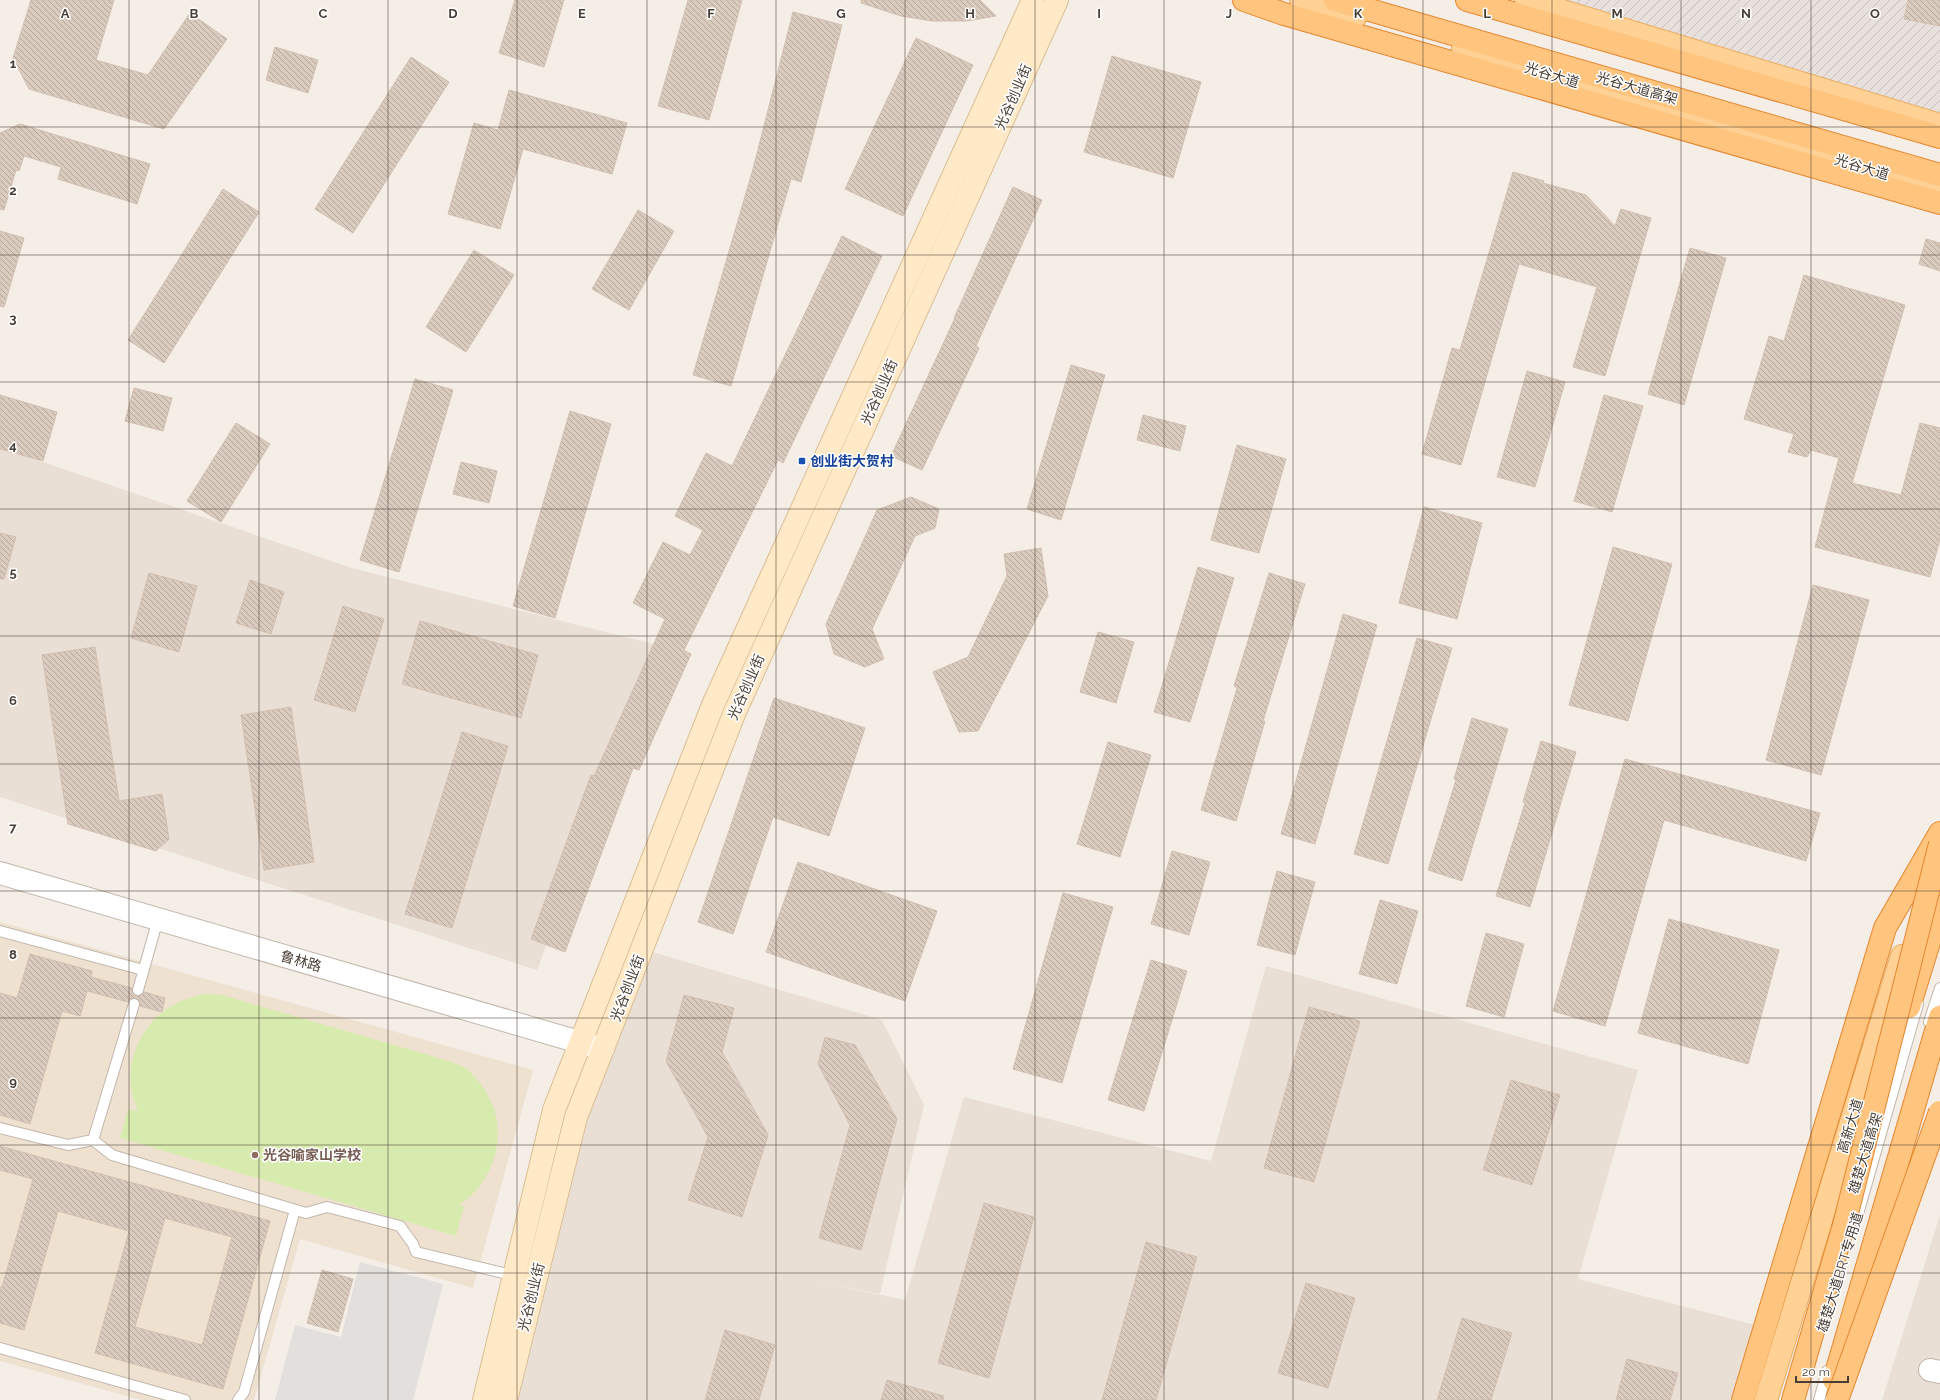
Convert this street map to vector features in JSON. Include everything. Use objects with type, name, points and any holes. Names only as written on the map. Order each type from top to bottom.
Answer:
[{"type":"highway","points":[[1244,0],[1300,18],[1940,203]]},
{"type":"highway","name":"光谷大道高架","points":[[1335,0],[1940,175]]},
{"type":"highway","points":[[1467,0],[1940,137]]},
{"type":"highway","points":[[1880,119],[1940,129]]},
{"type":"highway","points":[[1743,1400],[1885,928],[1940,833]]},
{"type":"highway","points":[[1843,1229],[1940,844]]},
{"type":"highway","name":"雄楚大道高架","points":[[1793,1400],[1940,907]]},
{"type":"highway","points":[[1828,1400],[1940,1017]]},
{"type":"highway","points":[[1837,1400],[1940,1112]]},
{"type":"main road","name":"光谷创业街","points":[[484,1400],[554,1110],[580,1043],[713,705],[1033,0]]},
{"type":"main road","name":"光谷创业街","points":[[506,1400],[576,1117],[734,714],[1057,0]]},
{"type":"main road","name":"光谷大道","points":[[1301,0],[1940,190]]},
{"type":"main road","points":[[1526,0],[1940,125]]},
{"type":"main road","name":"高新大道","points":[[1766,1400],[1908,936],[1940,853]]},
{"type":"main road","points":[[1837,1400],[1940,1052]]},
{"type":"street","name":"鲁林路","points":[[0,872],[603,1050]]},
{"type":"lane","points":[[138,990],[158,919]]},
{"type":"lane","points":[[0,931],[143,970]]},
{"type":"lane","name":"雄楚大道BRT专用道","points":[[1802,1400],[1874,1161],[1915,1014],[1940,937]]},
{"type":"lane","name":"雄楚大道BRT专用道","points":[[1819,1400],[1940,988]]},
{"type":"lane","points":[[93,1140],[134,1004]]},
{"type":"lane","points":[[0,1128],[68,1146],[93,1140]]},
{"type":"lane","points":[[93,1140],[112,1155],[306,1214],[327,1207],[400,1226],[413,1244],[416,1252],[535,1281]]},
{"type":"lane","points":[[238,1400],[244,1392],[295,1210]]},
{"type":"lane","points":[[0,1348],[184,1400]]},
{"type":"shaded area","points":[[1526,0],[1940,0],[1940,118]]},
{"type":"shaded area","points":[[0,449],[43,462],[352,568],[661,646],[537,970],[0,797]]},
{"type":"shaded area","name":"光谷喻家山学校","points":[[0,922],[533,1070],[473,1288],[300,1239],[254,1400],[141,1400],[0,1361]]},
{"type":"shaded area","points":[[639,948],[882,1020],[924,1105],[880,1294],[815,1281],[905,1300],[964,1097],[1211,1161],[1266,966],[1638,1070],[1578,1279],[1759,1326],[1735,1400],[504,1400],[568,1118]]},
{"type":"shaded area","points":[[1940,1215],[1940,1400],[1882,1400]]},
{"type":"shaded area","points":[[360,1262],[443,1284],[413,1400],[275,1400],[295,1325],[341,1337]]},
{"type":"green space","points":[[207,994],[222,995],[449,1061],[466,1068],[475,1077],[491,1101],[496,1117],[498,1134],[496,1150],[491,1166],[483,1181],[472,1194],[459,1205],[464,1207],[456,1236],[120,1138],[128,1109],[138,1111],[133,1096],[131,1080],[132,1065],[136,1050],[143,1035],[152,1022],[163,1011],[184,1000]]},
{"type":"building","points":[[31,0],[114,0],[96,60],[148,75],[190,13],[227,39],[164,129],[29,89],[13,58]]},
{"type":"building","points":[[515,0],[564,0],[544,67],[499,53]]},
{"type":"building","points":[[688,0],[742,0],[709,120],[658,106]]},
{"type":"building","points":[[861,0],[980,0],[996,16],[967,21],[932,21],[901,16],[861,3]]},
{"type":"building","points":[[1908,0],[1940,0],[1940,26],[1904,19]]},
{"type":"building","points":[[793,12],[842,25],[801,182],[791,179],[731,386],[693,375],[753,169]]},
{"type":"building","points":[[916,38],[973,65],[903,216],[845,189]]},
{"type":"building","points":[[275,47],[318,60],[308,93],[266,80]]},
{"type":"building","points":[[1112,56],[1201,82],[1173,178],[1084,152]]},
{"type":"building","points":[[411,57],[449,82],[353,233],[315,209]]},
{"type":"building","points":[[509,90],[627,123],[612,174],[523,149],[500,229],[448,214],[474,123],[498,130]]},
{"type":"building","points":[[20,124],[150,164],[137,204],[58,179],[61,167],[24,156],[19,171],[16,170],[4,210],[0,209],[0,133]]},
{"type":"building","points":[[1513,172],[1544,181],[1543,183],[1586,195],[1615,226],[1621,209],[1651,218],[1605,376],[1573,367],[1597,287],[1519,264],[1461,465],[1422,454],[1452,348],[1460,350]]},
{"type":"building","points":[[1013,187],[1042,200],[976,346],[979,348],[922,470],[891,456],[955,318]]},
{"type":"building","points":[[223,189],[259,212],[164,363],[128,340]]},
{"type":"building","points":[[638,210],[674,231],[629,310],[592,289]]},
{"type":"building","points":[[0,231],[24,238],[4,307],[0,306]]},
{"type":"building","points":[[842,236],[882,256],[783,463],[778,460],[684,650],[691,654],[639,770],[633,768],[565,952],[531,939],[591,775],[594,776],[665,619],[633,603],[663,542],[690,555],[703,530],[675,516],[706,453],[732,466]]},
{"type":"building","points":[[1926,239],[1940,243],[1940,271],[1919,264]]},
{"type":"building","points":[[1690,248],[1726,258],[1684,405],[1648,394]]},
{"type":"building","points":[[474,250],[514,275],[466,352],[426,327]]},
{"type":"building","points":[[1804,275],[1905,305],[1852,483],[1901,495],[1920,423],[1940,428],[1940,539],[1930,577],[1815,547],[1839,458],[1811,450],[1807,457],[1788,452],[1794,434],[1744,419],[1769,336],[1784,341]]},
{"type":"building","points":[[1071,365],[1105,375],[1061,520],[1027,509]]},
{"type":"building","points":[[1527,371],[1565,382],[1535,487],[1497,477]]},
{"type":"building","points":[[415,379],[453,390],[399,572],[360,560]]},
{"type":"building","points":[[134,388],[172,398],[163,431],[125,421]]},
{"type":"building","points":[[0,395],[57,412],[43,461],[0,449]]},
{"type":"building","points":[[1604,395],[1643,406],[1612,512],[1574,501]]},
{"type":"building","points":[[570,411],[611,424],[555,618],[513,606]]},
{"type":"building","points":[[1143,415],[1186,426],[1180,451],[1137,440]]},
{"type":"building","points":[[236,423],[270,444],[221,522],[187,501]]},
{"type":"building","points":[[1237,445],[1286,459],[1259,553],[1211,540]]},
{"type":"building","points":[[461,462],[497,471],[489,503],[453,494]]},
{"type":"building","points":[[911,497],[939,509],[935,528],[915,536],[872,629],[884,659],[865,667],[834,654],[826,624],[877,510]]},
{"type":"building","points":[[1424,507],[1482,523],[1457,619],[1399,603]]},
{"type":"building","points":[[0,533],[16,537],[4,579],[0,579]]},
{"type":"building","points":[[1613,547],[1672,564],[1628,721],[1569,705]]},
{"type":"building","points":[[1041,548],[1048,596],[978,731],[959,732],[933,672],[968,657],[1007,576],[1004,554]]},
{"type":"building","points":[[1198,567],[1234,578],[1190,722],[1154,712]]},
{"type":"building","points":[[149,573],[197,586],[179,652],[131,638]]},
{"type":"building","points":[[1269,573],[1305,584],[1263,721],[1265,721],[1236,821],[1201,810],[1237,688],[1234,686]]},
{"type":"building","points":[[250,580],[284,592],[271,634],[236,623]]},
{"type":"building","points":[[1813,585],[1869,600],[1821,775],[1766,760]]},
{"type":"building","points":[[343,606],[384,619],[355,712],[314,700]]},
{"type":"building","points":[[1343,614],[1377,625],[1315,844],[1281,834]]},
{"type":"building","points":[[420,621],[538,655],[521,718],[402,684]]},
{"type":"building","points":[[1098,632],[1134,642],[1116,703],[1080,692]]},
{"type":"building","points":[[1417,638],[1452,648],[1388,864],[1354,854]]},
{"type":"building","points":[[95,647],[119,801],[162,794],[169,839],[156,851],[68,824],[42,655]]},
{"type":"building","points":[[774,698],[865,728],[829,836],[773,817],[733,934],[698,922]]},
{"type":"building","points":[[291,707],[314,862],[264,870],[241,715]]},
{"type":"building","points":[[1472,718],[1508,729],[1462,881],[1428,870],[1456,780],[1454,779]]},
{"type":"building","points":[[462,732],[508,746],[452,928],[405,914]]},
{"type":"building","points":[[1541,741],[1576,752],[1530,907],[1496,896],[1525,803],[1523,802]]},
{"type":"building","points":[[1108,742],[1151,755],[1120,857],[1077,844]]},
{"type":"building","points":[[1625,759],[1820,813],[1806,861],[1664,820],[1605,1026],[1553,1011]]},
{"type":"building","points":[[1172,851],[1210,862],[1189,935],[1151,924]]},
{"type":"building","points":[[798,862],[937,911],[905,1001],[766,952]]},
{"type":"building","points":[[1277,871],[1315,882],[1295,955],[1257,945]]},
{"type":"building","points":[[1063,893],[1113,907],[1062,1083],[1013,1069]]},
{"type":"building","points":[[1380,900],[1418,911],[1397,984],[1359,974]]},
{"type":"building","points":[[1669,919],[1779,950],[1748,1064],[1638,1033]]},
{"type":"building","points":[[1486,933],[1524,944],[1504,1017],[1466,1006]]},
{"type":"building","points":[[30,954],[92,971],[91,977],[132,988],[132,992],[136,996],[140,996],[144,992],[165,998],[162,1012],[140,1006],[139,1000],[135,998],[130,999],[128,1002],[87,991],[80,1016],[62,1011],[30,1124],[0,1115],[0,993],[17,998]]},
{"type":"building","points":[[1151,960],[1187,971],[1144,1111],[1108,1100]]},
{"type":"building","points":[[684,995],[734,1008],[722,1052],[768,1135],[742,1217],[688,1200],[708,1137],[666,1061]]},
{"type":"building","points":[[1309,1007],[1360,1021],[1314,1182],[1264,1168]]},
{"type":"building","points":[[825,1037],[855,1045],[897,1119],[861,1250],[819,1238],[850,1125],[818,1064]]},
{"type":"building","points":[[1511,1080],[1560,1095],[1532,1185],[1483,1170]]},
{"type":"building","points":[[0,1146],[270,1221],[223,1389],[95,1353],[129,1231],[58,1211],[24,1330],[0,1323],[0,1287],[2,1287],[33,1179],[0,1170]],"holes":[[[165,1218],[232,1237],[202,1345],[135,1327]]]},
{"type":"building","points":[[984,1203],[1034,1217],[989,1378],[938,1363]]},
{"type":"building","points":[[1146,1242],[1197,1257],[1156,1400],[1102,1400]]},
{"type":"building","points":[[322,1270],[353,1279],[338,1332],[307,1323]]},
{"type":"building","points":[[1306,1283],[1355,1298],[1328,1388],[1278,1373]]},
{"type":"building","points":[[1462,1318],[1512,1333],[1491,1400],[1437,1400]]},
{"type":"building","points":[[725,1330],[775,1345],[759,1400],[705,1400]]},
{"type":"building","points":[[1627,1359],[1678,1373],[1670,1400],[1616,1400]]},
{"type":"building","points":[[887,1380],[944,1396],[943,1400],[881,1400]]},
{"type":"place","name":"创业街大贺村","points":[[802,461]]},
{"type":"place","name":"光谷喻家山学校","points":[[255,1155]]}]
